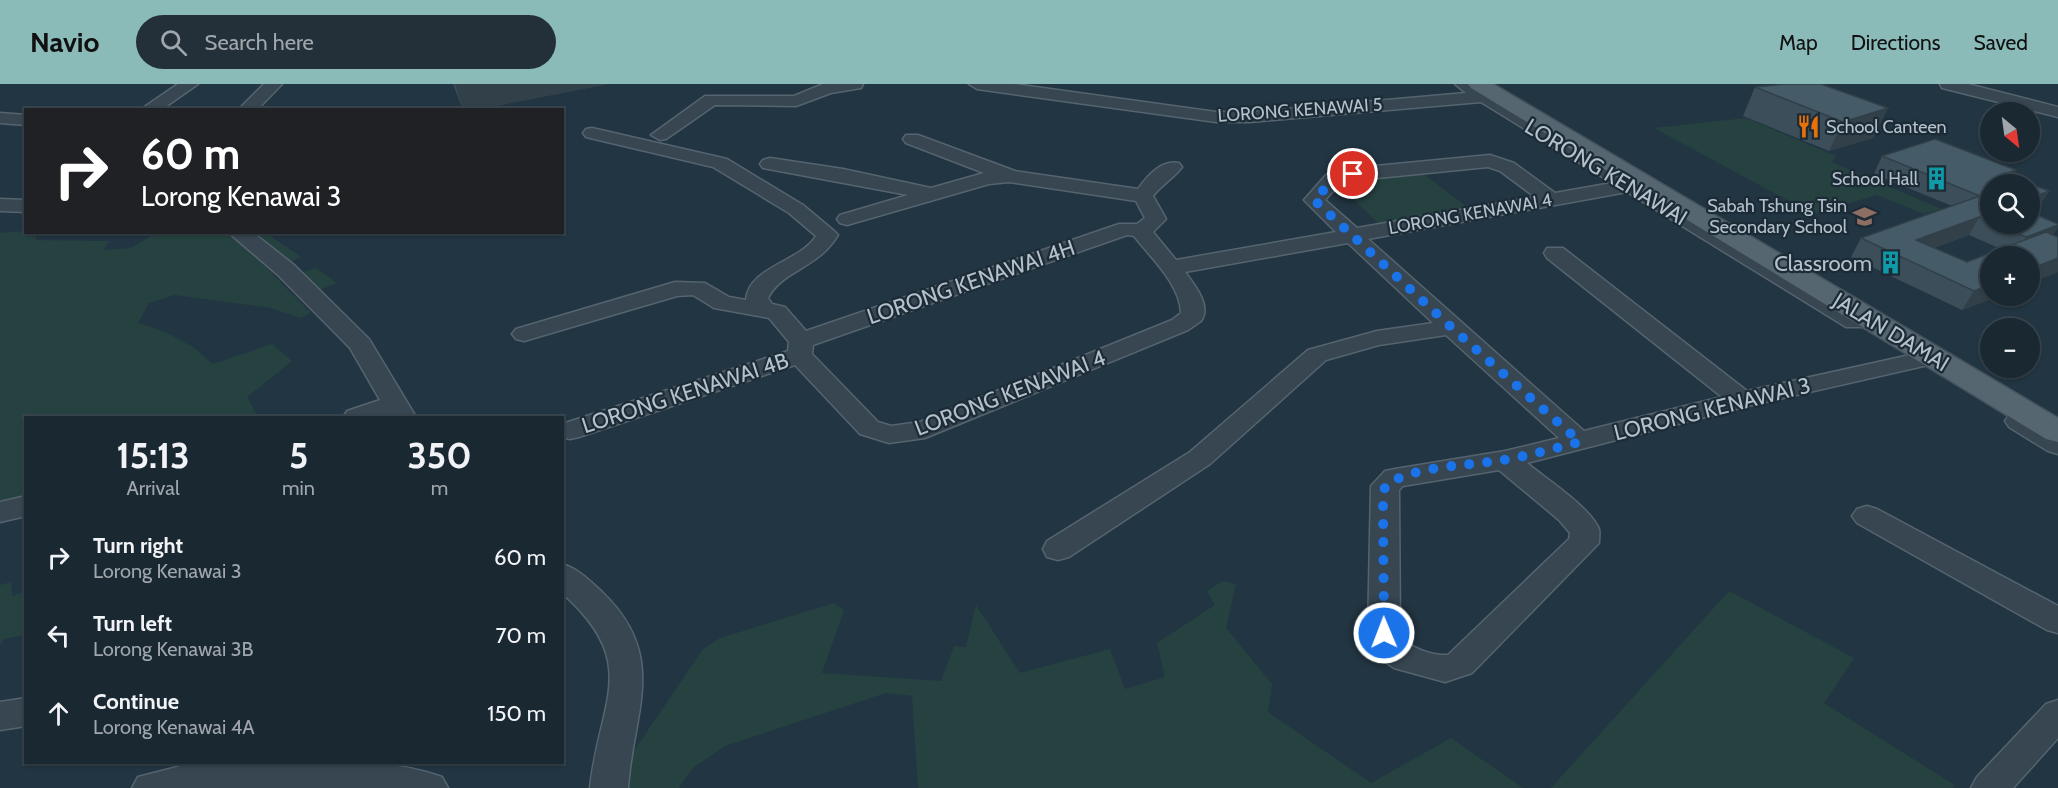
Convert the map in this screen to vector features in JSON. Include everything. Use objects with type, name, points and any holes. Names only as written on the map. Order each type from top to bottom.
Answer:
[{"type":"main road","name":"JALAN DAMAI","points":[[1485,88],[2058,415]]},
{"type":"main road","name":"JALAN DAMAI","points":[[1485,88],[2058,432]]},
{"type":"street","points":[[151,108],[190,84]]},
{"type":"street","points":[[248,108],[274,84]]},
{"type":"street","points":[[660,135],[711,100],[796,101],[827,88],[855,84]]},
{"type":"street","name":"LORONG KENAWAI 5","points":[[977,84],[1216,117],[1250,117],[1485,88]]},
{"type":"street","name":"LORONG KENAWAI","points":[[1463,84],[1485,88],[1628,186],[2058,445]]},
{"type":"street","points":[[1956,87],[2058,112]]},
{"type":"street","points":[[0,118],[24,120]]},
{"type":"street","points":[[592,133],[720,163],[796,210],[827,235],[824,243],[760,288],[757,298],[762,308]]},
{"type":"street","points":[[912,138],[1009,176],[1143,196]]},
{"type":"street","points":[[1552,200],[1507,167],[1490,161],[1344,175],[1333,179],[1314,200],[1580,442]]},
{"type":"street","points":[[770,164],[843,175],[932,194]]},
{"type":"street","points":[[1143,196],[1153,182],[1172,167]]},
{"type":"street","points":[[847,219],[987,178],[1009,176]]},
{"type":"street","name":"LORONG KENAWAI 4","points":[[1171,268],[1628,186]]},
{"type":"street","points":[[1141,231],[1156,219],[1143,196]]},
{"type":"street","points":[[0,205],[24,206]]},
{"type":"street","name":"LORONG KENAWAI 4H","points":[[800,348],[1119,230],[1141,231]]},
{"type":"street","name":"LORONG KENAWAI 4","points":[[524,334],[687,287],[697,288],[722,303],[777,312],[800,348],[869,428],[889,435],[925,430],[1180,326],[1193,316],[1194,308],[1188,292],[1141,231]]},
{"type":"street","points":[[241,234],[286,270],[360,344],[399,411],[363,416]]},
{"type":"street","points":[[1555,253],[1742,400]]},
{"type":"street","points":[[1058,549],[1200,458],[1317,355],[1377,338],[1451,327]]},
{"type":"street","name":"LORONG KENAWAI 4B","points":[[570,431],[800,348]]},
{"type":"street","name":"LORONG KENAWAI 3","points":[[1505,460],[1569,513],[1586,531],[1584,543],[1460,664],[1445,669],[1406,659],[1389,647],[1384,633],[1383,500],[1385,486],[1395,478],[1505,460],[1742,400],[1919,360]]},
{"type":"street","points":[[0,512],[24,506]]},
{"type":"street","points":[[1866,516],[2058,621]]},
{"type":"street","points":[[564,577],[598,605],[613,625],[625,655],[627,694],[609,788]]},
{"type":"street","points":[[0,716],[24,712]]},
{"type":"street","points":[[1990,788],[2058,714]]},
{"type":"street","points":[[152,788],[189,780],[276,778],[334,771],[429,788]]},
{"type":"green space","points":[[1746,118],[1836,156],[1832,162],[1946,211],[1941,209],[1924,214],[1877,195],[1813,214],[1654,128]]},
{"type":"green space","points":[[1421,172],[1471,210],[1380,225],[1353,199],[1329,191],[1341,178]]},
{"type":"green space","points":[[24,231],[24,234],[35,234],[36,240],[110,241],[103,250],[131,248],[154,234],[231,234],[311,313],[300,318],[271,308],[175,295],[149,303],[138,323],[165,332],[193,347],[213,364],[272,344],[292,361],[247,397],[257,416],[24,416],[24,496],[0,503],[0,233]]},
{"type":"green space","points":[[251,234],[267,234],[301,257],[287,263]]},
{"type":"green space","points":[[316,268],[337,283],[319,290],[300,273]]},
{"type":"green space","points":[[1222,581],[1236,584],[1226,628],[1272,684],[1268,712],[1371,783],[1451,738],[1523,788],[918,788],[912,696],[886,693],[725,746],[693,768],[679,788],[625,788],[627,761],[703,649],[720,638],[834,603],[844,610],[822,673],[941,681],[954,646],[966,647],[976,605],[1020,673],[1110,649],[1125,689],[1165,677],[1157,643],[1215,605],[1207,591]]},
{"type":"green space","points":[[11,582],[12,596],[24,592],[24,635],[4,639],[0,645],[0,585]]},
{"type":"green space","points":[[1729,591],[1854,658],[1824,703],[1955,785],[1952,788],[1551,788]]},
{"type":"building","points":[[1821,84],[1888,108],[1843,122],[1755,87]]},
{"type":"building","points":[[1935,139],[1980,156],[1980,162],[1995,162],[2016,170],[2004,174],[1980,174],[1980,196],[1882,156]]},
{"type":"building","points":[[2040,188],[2049,191],[2040,194]]},
{"type":"building","points":[[1980,196],[1980,217],[1916,240],[1967,262],[1980,257],[1980,289],[1974,291],[1861,238]]},
{"type":"building","points":[[2040,216],[2058,224],[2040,232]]},
{"type":"building","points":[[2046,232],[2058,237],[2058,258],[2040,265],[2040,246],[2009,246]]},
{"type":"building","points":[[2019,234],[2034,234],[2026,237]]},
{"type":"place","name":"School Canteen","points":[[1808,127]]},
{"type":"place","name":"School Hall","points":[[1936,179]]},
{"type":"place","name":"Sabah Tshung Tsin Secondary School","points":[[1865,216]]},
{"type":"place","name":"Classroom","points":[[1890,263]]},
{"type":"route","points":[[1353,174],[1336,177],[1314,200],[1580,442],[1505,460],[1416,473],[1395,478],[1385,486],[1383,500],[1384,633]]}]
